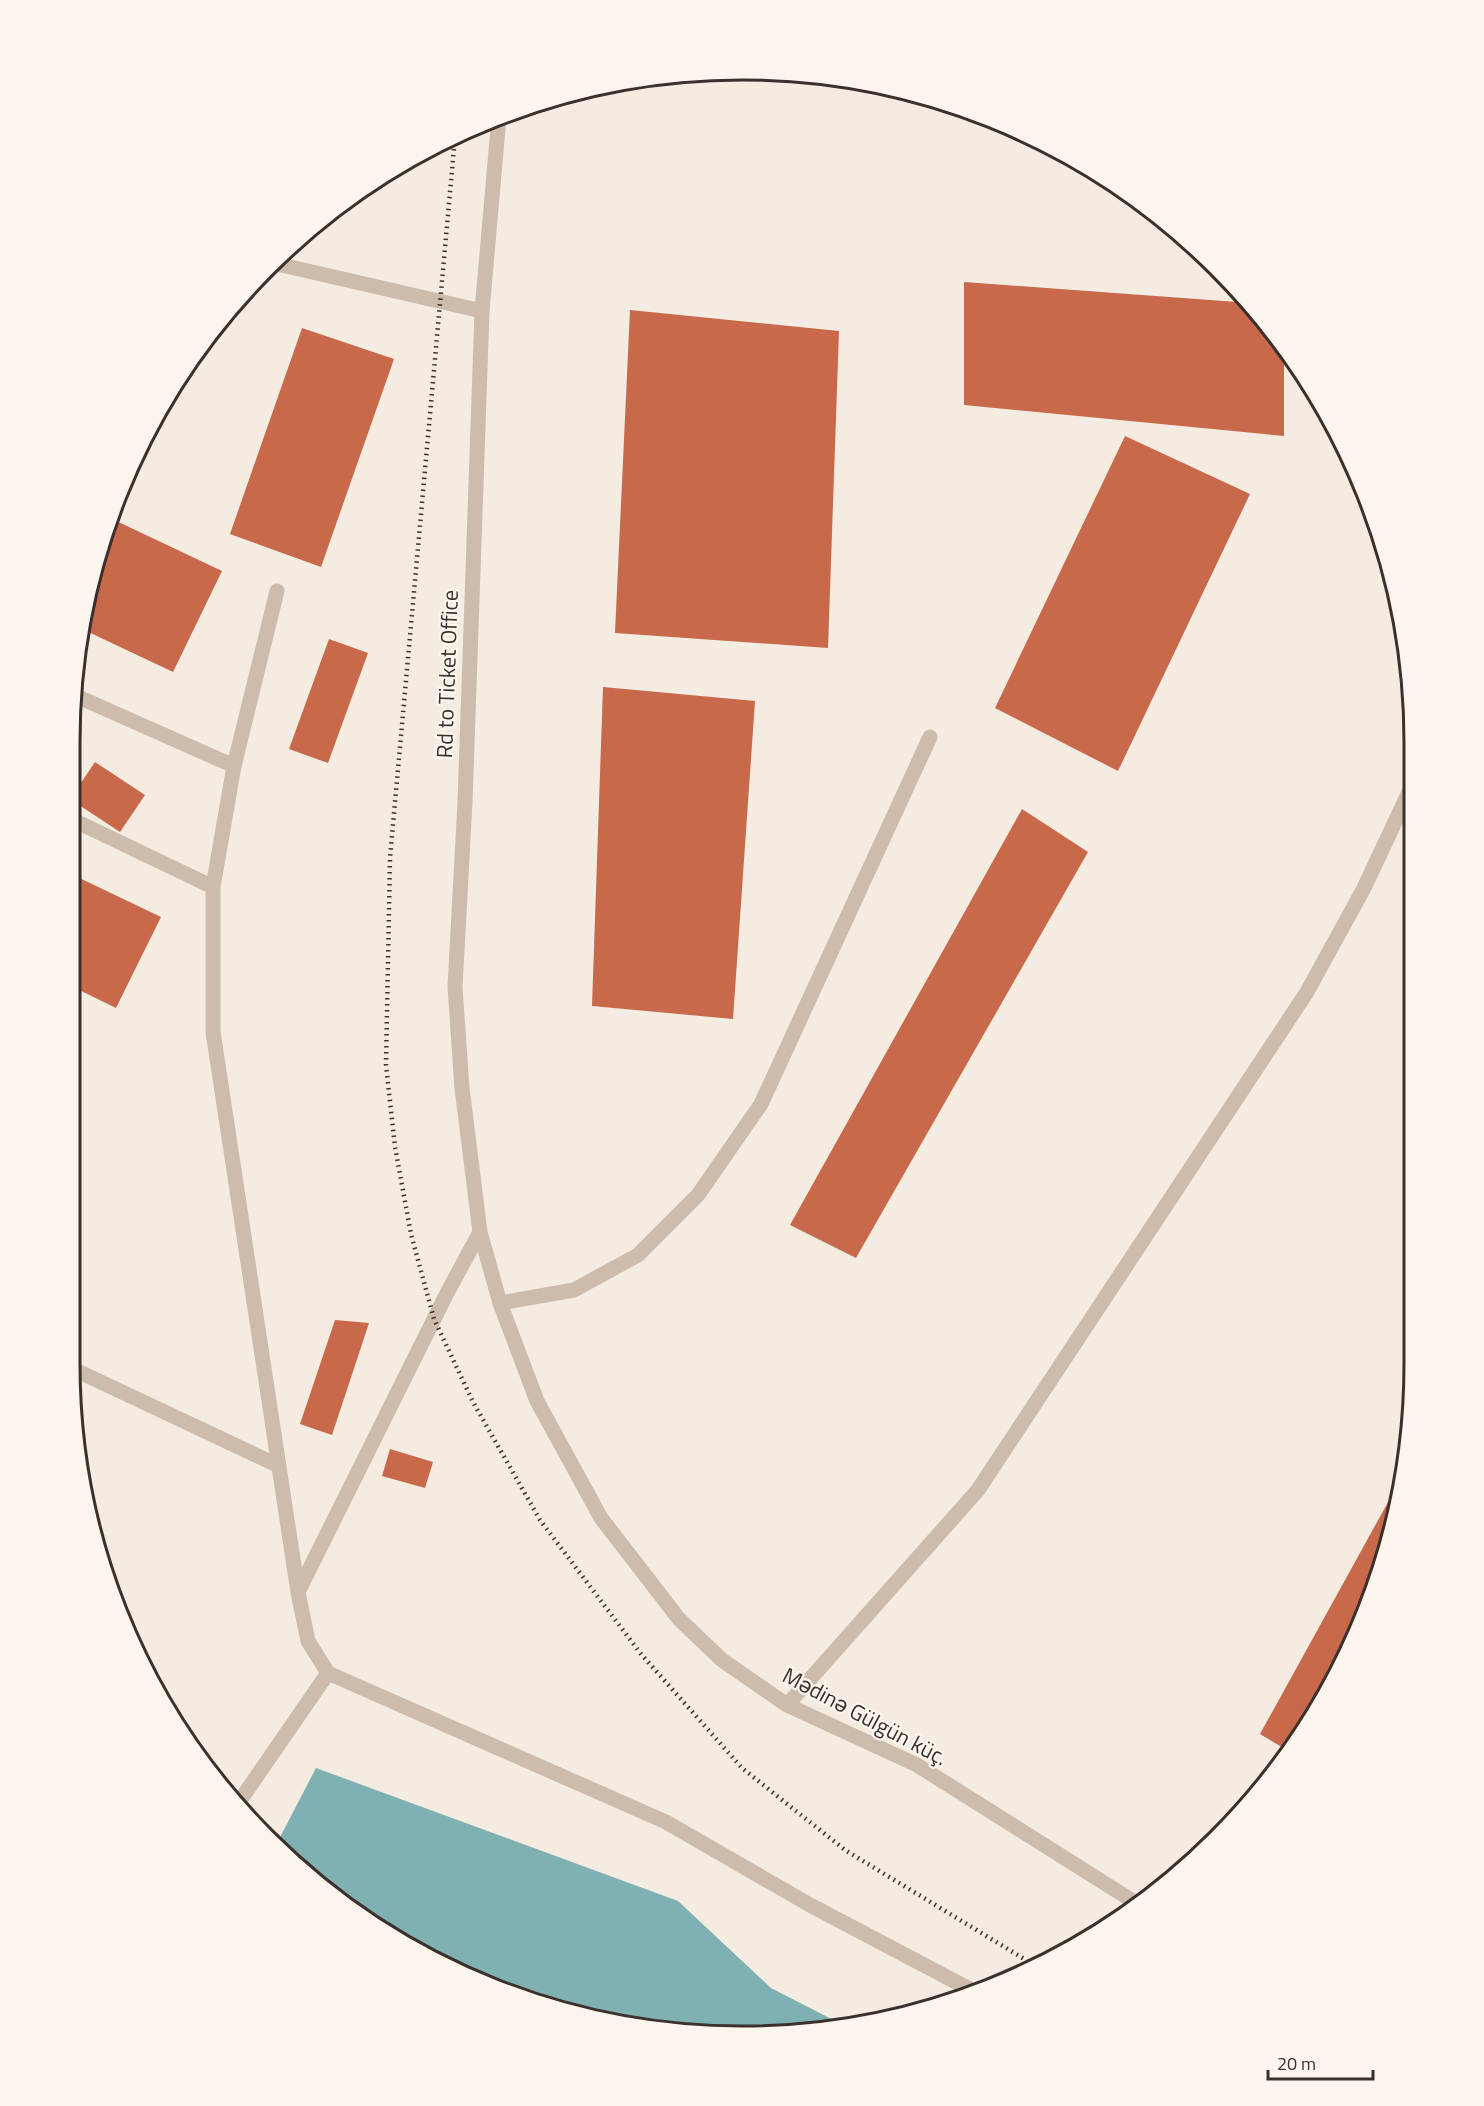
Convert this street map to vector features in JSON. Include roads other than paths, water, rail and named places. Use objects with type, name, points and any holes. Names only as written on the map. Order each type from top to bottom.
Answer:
[{"type":"street","name":"Rd to Ticket Office","points":[[480,1232],[462,1088],[455,987],[465,802],[482,311],[498,126]]},
{"type":"street","points":[[283,265],[482,311]]},
{"type":"street","points":[[277,591],[234,766],[213,886],[213,1032],[298,1592],[308,1641],[328,1673],[666,1822],[810,1905],[965,1987]]},
{"type":"street","points":[[81,698],[234,766]]},
{"type":"street","points":[[500,1303],[574,1290],[602,1275],[638,1255],[698,1195],[761,1104],[930,737]]},
{"type":"street","points":[[788,1705],[978,1490],[1307,992],[1365,888],[1404,803]]},
{"type":"street","points":[[80,823],[213,886]]},
{"type":"street","points":[[298,1592],[447,1293],[480,1232]]},
{"type":"street","name":"Mədinə Gülgün küç.","points":[[480,1232],[500,1303],[537,1401],[601,1518],[679,1619],[722,1660],[788,1705],[916,1765],[1131,1900]]},
{"type":"street","points":[[80,1372],[279,1466]]},
{"type":"street","points":[[242,1798],[328,1673]]},
{"type":"water","points":[[316,1768],[678,1901],[771,1988],[834,2020],[742,2026],[656,2021],[613,2014],[529,1991],[488,1976],[411,1938],[339,1890],[280,1838]]},
{"type":"railway","points":[[454,146],[390,858],[386,1065],[395,1147],[411,1234],[434,1319],[473,1402],[540,1520],[641,1654],[742,1768],[845,1850],[1028,1961]]}]
